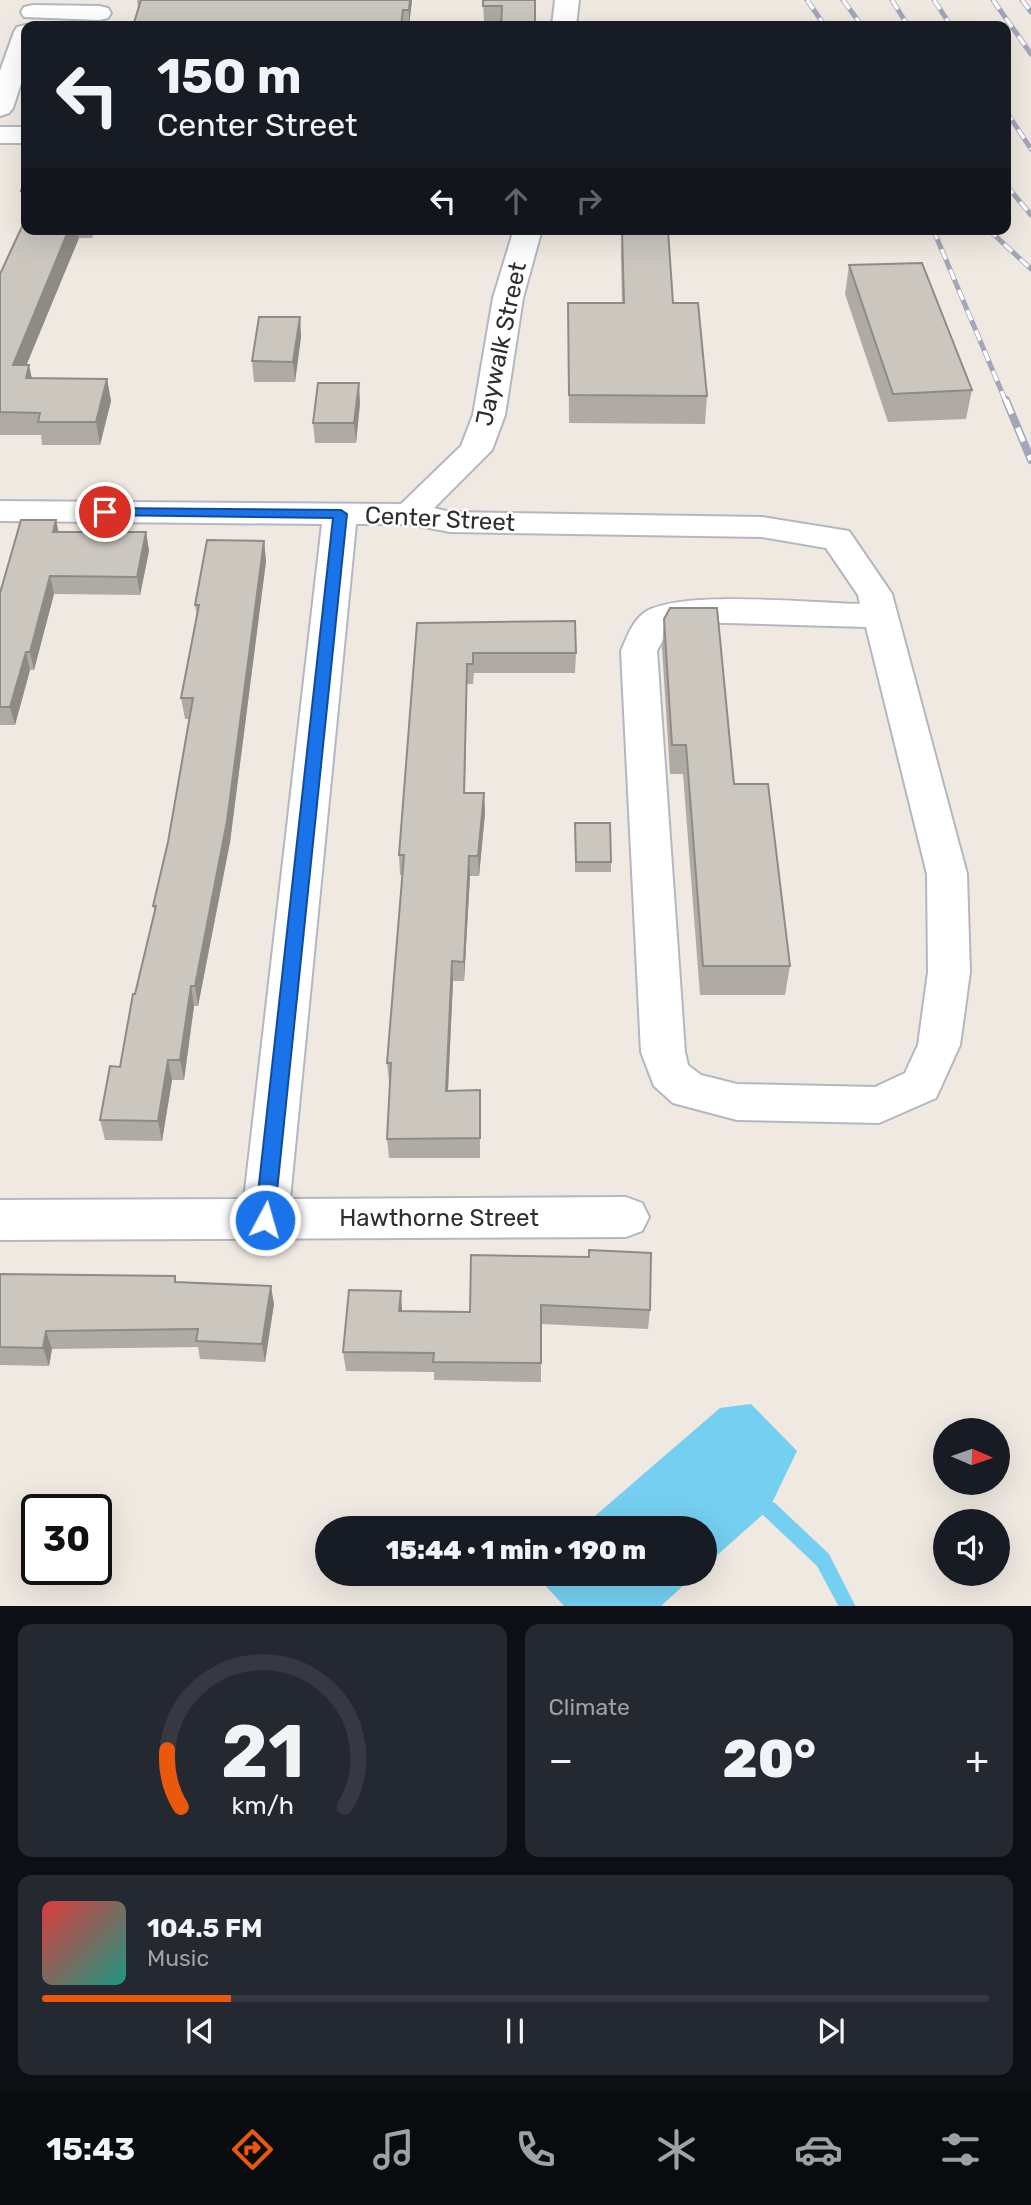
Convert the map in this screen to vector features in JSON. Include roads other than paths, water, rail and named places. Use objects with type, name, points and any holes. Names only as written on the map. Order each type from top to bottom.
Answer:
[{"type":"street","points":[[564,21],[566,0]]},
{"type":"street","points":[[31,18],[99,13]]},
{"type":"street","points":[[0,108],[21,47]]},
{"type":"street","points":[[0,135],[21,135]]},
{"type":"street","name":"Jaywalk Street","points":[[409,514],[476,450],[489,415],[508,298],[526,235]]},
{"type":"street","name":"Center Street","points":[[0,511],[409,514],[450,522],[762,527],[837,539],[875,594],[880,616]]},
{"type":"street","points":[[265,1220],[341,514]]},
{"type":"street","points":[[691,611],[880,616],[947,874],[949,972],[939,1045],[921,1085],[878,1105],[737,1102],[688,1090],[670,1074],[663,1052],[639,651],[647,628],[668,615],[691,611]]},
{"type":"street","name":"Hawthorne Street","points":[[0,1220],[626,1217]]},
{"type":"water","points":[[751,1404],[797,1451],[769,1509],[717,1555],[717,1516],[595,1516],[720,1408]]},
{"type":"water","points":[[546,1586],[683,1586],[661,1606],[564,1606]]},
{"type":"waterway","points":[[769,1509],[823,1560],[847,1606]]},
{"type":"railway","points":[[807,0],[822,21]]},
{"type":"railway","points":[[843,0],[858,21]]},
{"type":"railway","points":[[892,0],[905,21]]},
{"type":"railway","points":[[934,0],[948,21]]},
{"type":"railway","points":[[993,0],[1008,21]]},
{"type":"railway","points":[[1022,0],[1031,12]]},
{"type":"railway","points":[[1011,26],[1031,54]]},
{"type":"railway","points":[[1011,119],[1031,149]]},
{"type":"railway","points":[[1011,191],[1031,215]]},
{"type":"railway","points":[[936,235],[1006,402]]},
{"type":"railway","points":[[994,235],[1031,269]]},
{"type":"railway","points":[[1006,400],[1031,460]]}]
